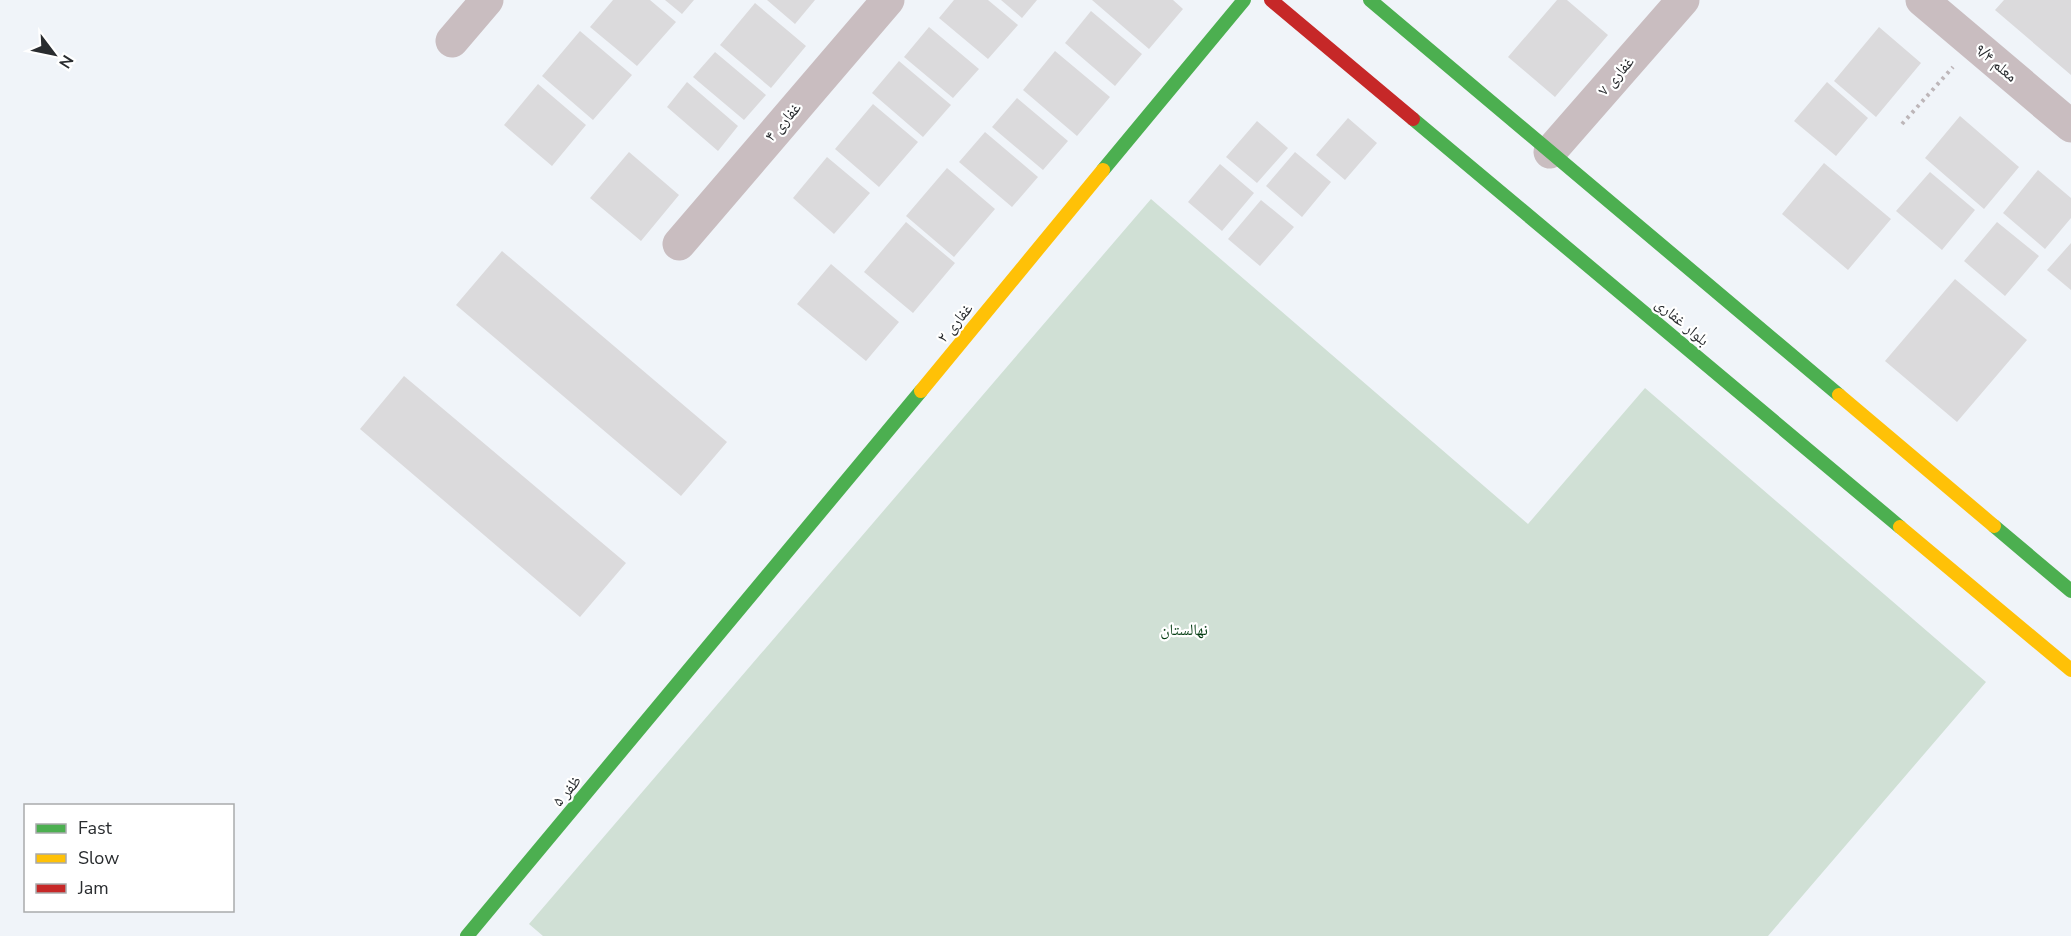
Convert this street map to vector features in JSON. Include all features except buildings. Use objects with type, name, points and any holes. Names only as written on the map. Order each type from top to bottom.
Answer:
[{"type":"main road","name":"غفاری ۲","points":[[692,668],[1244,0]]},
{"type":"main road","name":"بلوار غفاری","points":[[1271,0],[2071,670]]},
{"type":"main road","points":[[1370,0],[2071,591]]},
{"type":"main road","name":"ظفر ۵","points":[[466,936],[692,668]]},
{"type":"street","points":[[452,41],[487,0]]},
{"type":"street","name":"غفاری ۴","points":[[679,244],[888,0]]},
{"type":"street","name":"غفاری ۷","points":[[1550,152],[1683,0]]},
{"type":"street","name":"معلم ۹/۴","points":[[1922,0],[1973,44],[2069,120]]},
{"type":"path","points":[[1902,124],[1973,44]]},
{"type":"green space","name":"نهالستان","points":[[1151,199],[1528,524],[1645,388],[1986,682],[1768,936],[543,936],[529,924]]},
{"type":"traffic: fast","points":[[1103,170],[1244,0]]},
{"type":"traffic: fast","points":[[1370,0],[1839,395]]},
{"type":"traffic: fast","points":[[1413,119],[1900,527]]},
{"type":"traffic: fast","points":[[467,936],[921,391]]},
{"type":"traffic: fast","points":[[1994,526],[2071,591]]},
{"type":"traffic: slow","points":[[921,391],[1103,170]]},
{"type":"traffic: slow","points":[[1839,395],[1994,526]]},
{"type":"traffic: slow","points":[[1900,527],[2071,670]]},
{"type":"traffic: jam","points":[[1271,0],[1413,119]]}]
